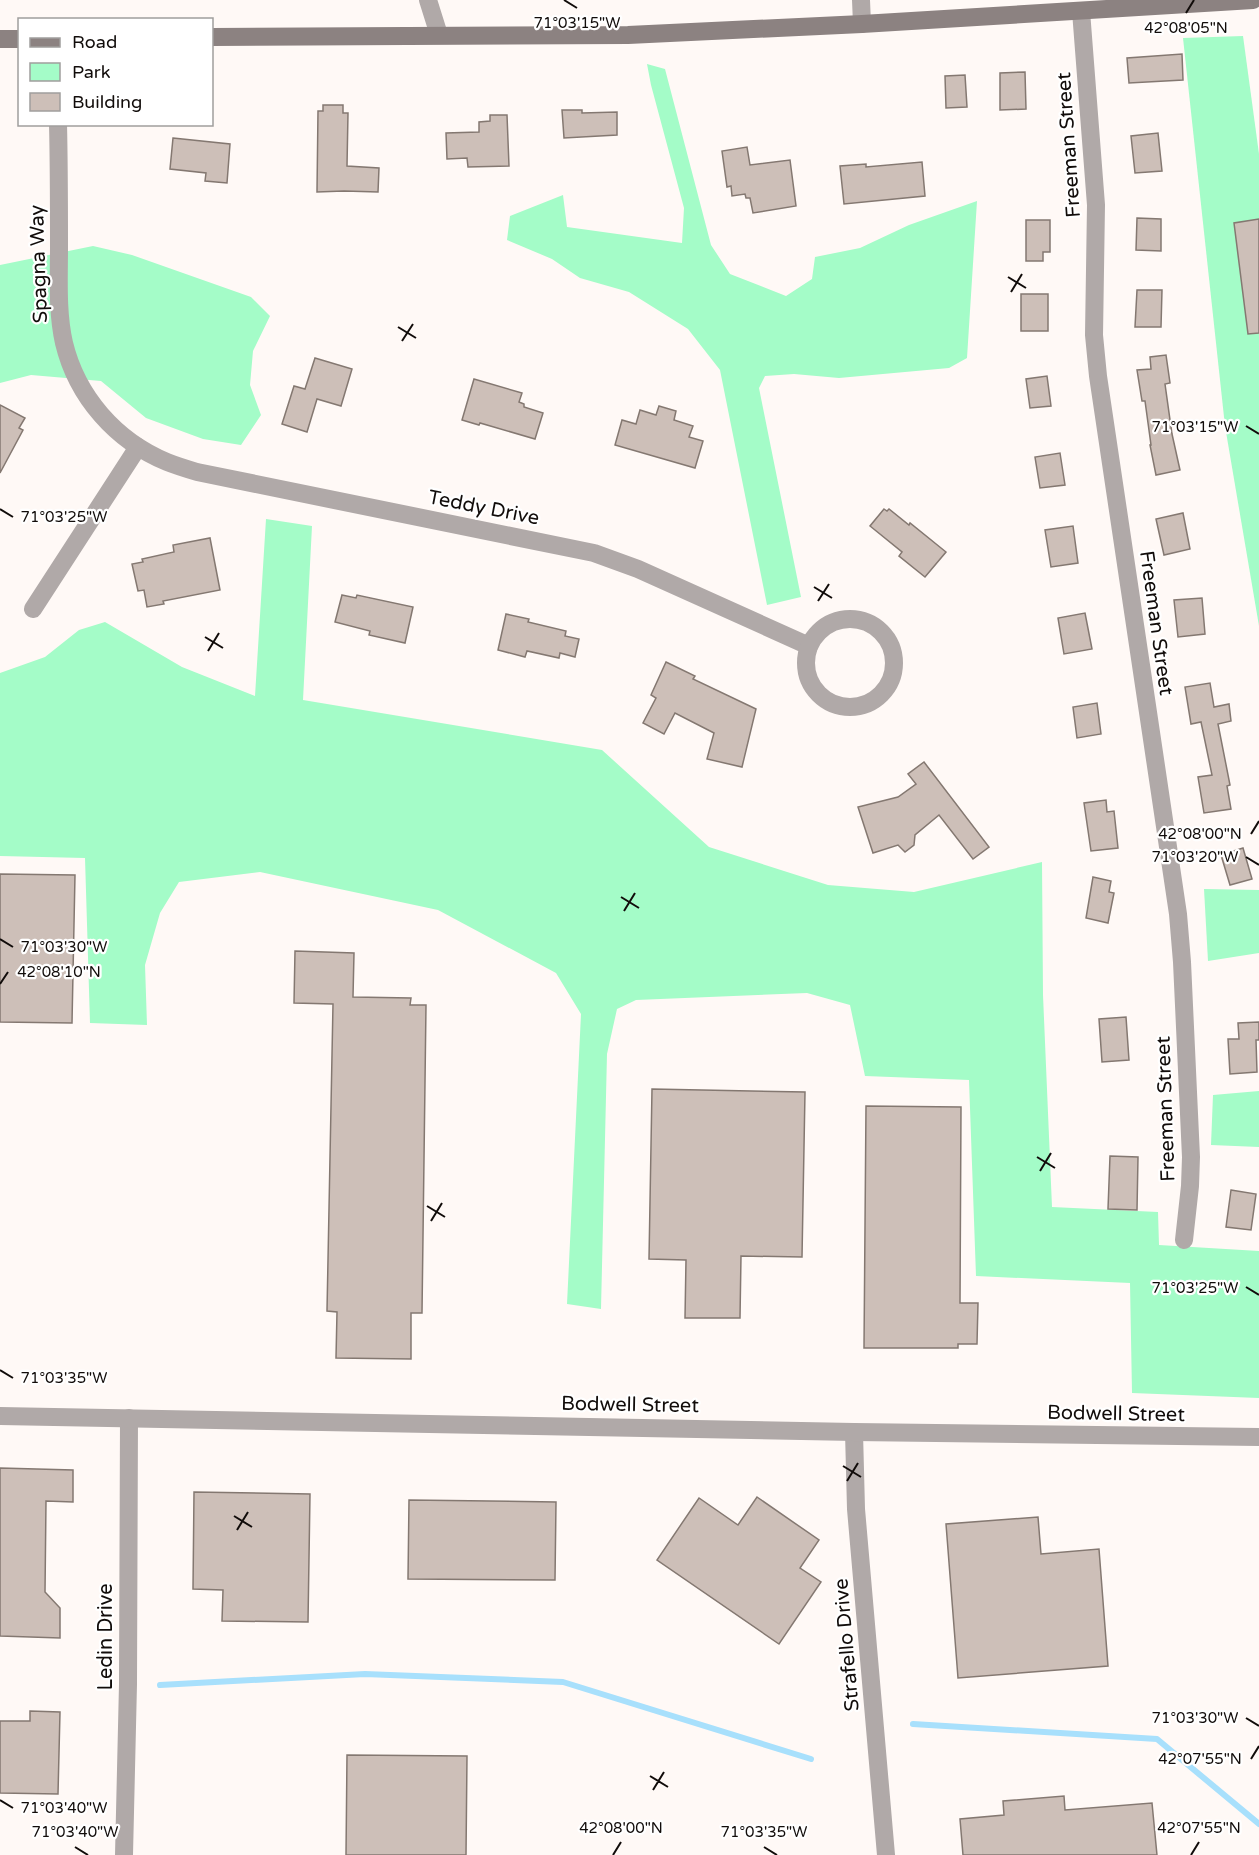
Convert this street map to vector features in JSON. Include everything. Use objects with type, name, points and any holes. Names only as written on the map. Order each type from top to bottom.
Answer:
[{"type":"main road","points":[[213,37],[628,35],[862,24],[1253,0]]},
{"type":"main road","points":[[0,39],[18,39]]},
{"type":"street","points":[[428,0],[439,35]]},
{"type":"street","points":[[861,0],[862,24]]},
{"type":"street","name":"Freeman Street","points":[[1081,11],[1096,205],[1094,335],[1098,376],[1180,938],[1191,1157],[1190,1194],[1184,1240]]},
{"type":"street","name":"Spagna Way","points":[[58,126],[59,304],[64,343],[77,379],[93,405],[111,426],[138,447]]},
{"type":"street","points":[[33,609],[138,447]]},
{"type":"street","name":"Teddy Drive","points":[[138,447],[168,462],[197,472],[594,553],[638,569],[809,646]]},
{"type":"street","points":[[843,619],[858,619],[882,632],[890,643],[894,657],[894,670],[881,694],[869,702],[855,706],[840,705],[826,699],[815,689],[808,676],[806,661],[809,646],[817,634],[829,624],[843,619]]},
{"type":"street","name":"Bodwell Street","points":[[0,1416],[1259,1437]]},
{"type":"street","name":"Ledin Drive","points":[[124,1855],[128,1684],[129,1418]]},
{"type":"street","name":"Strafello Drive","points":[[854,1432],[856,1509],[886,1855]]},
{"type":"green space","points":[[1243,36],[1259,154],[1259,626],[1225,426],[1183,38]]},
{"type":"green space","points":[[647,64],[665,69],[711,245],[730,274],[786,296],[812,279],[815,257],[860,248],[909,225],[977,201],[967,358],[949,368],[839,378],[794,374],[765,376],[759,388],[801,597],[767,605],[720,370],[688,329],[629,292],[580,278],[552,259],[507,240],[510,216],[563,195],[567,227],[682,243],[684,208]]},
{"type":"green space","points":[[93,246],[132,255],[251,297],[270,316],[253,351],[250,385],[261,415],[241,445],[203,439],[146,418],[101,381],[31,375],[0,383],[0,265]]},
{"type":"green space","points":[[266,519],[312,526],[303,700],[602,750],[709,847],[828,885],[914,892],[1042,862],[1043,995],[1052,1207],[1158,1212],[1159,1245],[1259,1251],[1259,1398],[1132,1393],[1130,1283],[976,1276],[969,1080],[865,1076],[850,1005],[807,993],[636,1000],[617,1009],[607,1054],[601,1309],[567,1304],[581,1014],[556,973],[438,910],[260,872],[179,882],[160,913],[145,965],[147,1025],[90,1023],[85,858],[0,856],[0,673],[45,657],[79,630],[105,622],[182,667],[255,696]]},
{"type":"green space","points":[[1204,889],[1259,890],[1259,953],[1208,961]]},
{"type":"green space","points":[[1259,1091],[1259,1147],[1211,1145],[1213,1095]]},
{"type":"building","points":[[1182,54],[1183,80],[1129,83],[1127,58]]},
{"type":"building","points":[[1025,72],[1026,109],[1000,110],[1000,73]]},
{"type":"building","points":[[965,75],[967,107],[946,108],[945,76]]},
{"type":"building","points":[[323,105],[343,105],[343,113],[348,113],[347,166],[379,168],[378,192],[317,192],[318,111],[323,111]]},
{"type":"building","points":[[562,110],[582,110],[582,113],[617,112],[617,135],[564,138]]},
{"type":"building","points":[[490,115],[507,115],[509,166],[468,167],[467,158],[447,159],[446,133],[479,132],[479,122],[490,121]]},
{"type":"building","points":[[1158,133],[1162,171],[1135,173],[1131,136]]},
{"type":"building","points":[[173,138],[230,144],[227,183],[205,181],[206,173],[170,169]]},
{"type":"building","points":[[747,147],[750,165],[790,160],[796,206],[753,213],[750,198],[746,198],[745,194],[732,196],[731,186],[727,187],[722,151]]},
{"type":"building","points":[[922,162],[925,196],[844,204],[840,166],[866,164],[866,167]]},
{"type":"building","points":[[1137,218],[1161,219],[1161,251],[1136,250]]},
{"type":"building","points":[[1259,219],[1259,333],[1248,334],[1234,223]]},
{"type":"building","points":[[1026,220],[1050,220],[1050,252],[1043,252],[1043,261],[1026,261]]},
{"type":"building","points":[[1137,290],[1162,290],[1161,327],[1135,327]]},
{"type":"building","points":[[1021,294],[1048,294],[1048,331],[1021,331]]},
{"type":"building","points":[[1166,355],[1170,383],[1165,384],[1180,470],[1156,475],[1145,401],[1142,401],[1137,370],[1151,369],[1150,357]]},
{"type":"building","points":[[315,358],[352,369],[341,406],[317,399],[307,432],[282,424],[294,386],[305,389]]},
{"type":"building","points":[[1047,376],[1051,406],[1030,408],[1026,379]]},
{"type":"building","points":[[474,379],[522,393],[519,402],[524,404],[524,407],[543,413],[535,439],[462,420]]},
{"type":"building","points":[[0,405],[25,418],[19,428],[23,430],[0,473]]},
{"type":"building","points":[[659,406],[676,411],[674,420],[693,426],[689,437],[703,441],[695,468],[615,445],[622,420],[636,424],[640,410],[656,415]]},
{"type":"building","points":[[1060,453],[1065,485],[1040,488],[1035,457]]},
{"type":"building","points":[[884,509],[887,511],[889,509],[909,525],[910,523],[946,552],[925,577],[899,556],[902,552],[870,526]]},
{"type":"building","points":[[1183,513],[1190,549],[1164,555],[1156,519]]},
{"type":"building","points":[[1073,526],[1078,563],[1051,567],[1045,530]]},
{"type":"building","points":[[210,538],[220,590],[163,601],[164,604],[147,607],[144,590],[138,591],[132,564],[143,562],[142,559],[174,552],[173,545]]},
{"type":"building","points":[[342,595],[356,598],[357,595],[413,607],[405,643],[369,635],[370,631],[335,622]]},
{"type":"building","points":[[1202,598],[1205,634],[1178,637],[1174,600]]},
{"type":"building","points":[[1085,613],[1092,649],[1064,654],[1058,618]]},
{"type":"building","points":[[506,614],[566,631],[565,636],[579,639],[575,657],[560,653],[559,658],[527,651],[525,657],[498,650]]},
{"type":"building","points":[[666,662],[695,676],[693,679],[756,709],[742,767],[707,759],[714,733],[675,713],[664,734],[643,723],[656,698],[651,695]]},
{"type":"building","points":[[1210,683],[1214,707],[1229,704],[1231,721],[1218,724],[1230,785],[1227,786],[1231,809],[1204,813],[1198,777],[1212,775],[1201,722],[1191,724],[1185,687]]},
{"type":"building","points":[[1097,703],[1101,734],[1077,738],[1073,707]]},
{"type":"building","points":[[924,762],[989,847],[973,859],[939,815],[915,835],[914,845],[905,852],[898,845],[873,853],[858,807],[898,797],[916,784],[908,774]]},
{"type":"building","points":[[1106,800],[1107,812],[1114,811],[1118,848],[1091,851],[1084,803]]},
{"type":"building","points":[[1243,848],[1252,879],[1230,885],[1221,855]]},
{"type":"building","points":[[0,874],[75,875],[72,1023],[0,1022]]},
{"type":"building","points":[[1093,877],[1111,881],[1109,892],[1114,893],[1108,923],[1086,918]]},
{"type":"building","points":[[295,951],[354,953],[353,997],[411,998],[410,1005],[426,1005],[422,1313],[411,1313],[411,1359],[336,1358],[337,1312],[327,1311],[333,1004],[294,1003]]},
{"type":"building","points":[[1126,1017],[1129,1060],[1102,1062],[1099,1019]]},
{"type":"building","points":[[1259,1022],[1259,1040],[1256,1040],[1257,1072],[1230,1074],[1228,1039],[1239,1039],[1238,1023]]},
{"type":"building","points":[[652,1089],[805,1092],[802,1257],[741,1256],[740,1318],[685,1318],[686,1260],[649,1259]]},
{"type":"building","points":[[866,1106],[961,1107],[960,1303],[978,1303],[977,1344],[958,1344],[958,1348],[864,1348]]},
{"type":"building","points":[[1110,1156],[1138,1157],[1137,1210],[1108,1209]]},
{"type":"building","points":[[1231,1190],[1256,1194],[1251,1230],[1226,1227]]},
{"type":"building","points":[[0,1468],[73,1470],[73,1502],[46,1501],[45,1592],[60,1608],[60,1638],[0,1636]]},
{"type":"building","points":[[194,1492],[310,1494],[308,1622],[222,1621],[223,1590],[193,1589]]},
{"type":"building","points":[[757,1497],[819,1540],[800,1568],[821,1582],[779,1644],[657,1560],[699,1498],[738,1525]]},
{"type":"building","points":[[409,1500],[556,1502],[555,1580],[408,1579]]},
{"type":"building","points":[[1038,1517],[1041,1554],[1099,1549],[1108,1666],[958,1678],[946,1524]]},
{"type":"building","points":[[30,1711],[60,1712],[58,1794],[0,1793],[0,1721],[30,1721]]},
{"type":"building","points":[[347,1755],[467,1756],[466,1855],[346,1855]]},
{"type":"building","points":[[1064,1796],[1065,1810],[1152,1803],[1157,1855],[963,1855],[960,1819],[1004,1815],[1003,1801]]},
{"type":"waterway","points":[[160,1685],[365,1674],[563,1682],[811,1759]]},
{"type":"waterway","points":[[913,1724],[1157,1739],[1259,1824]]}]
